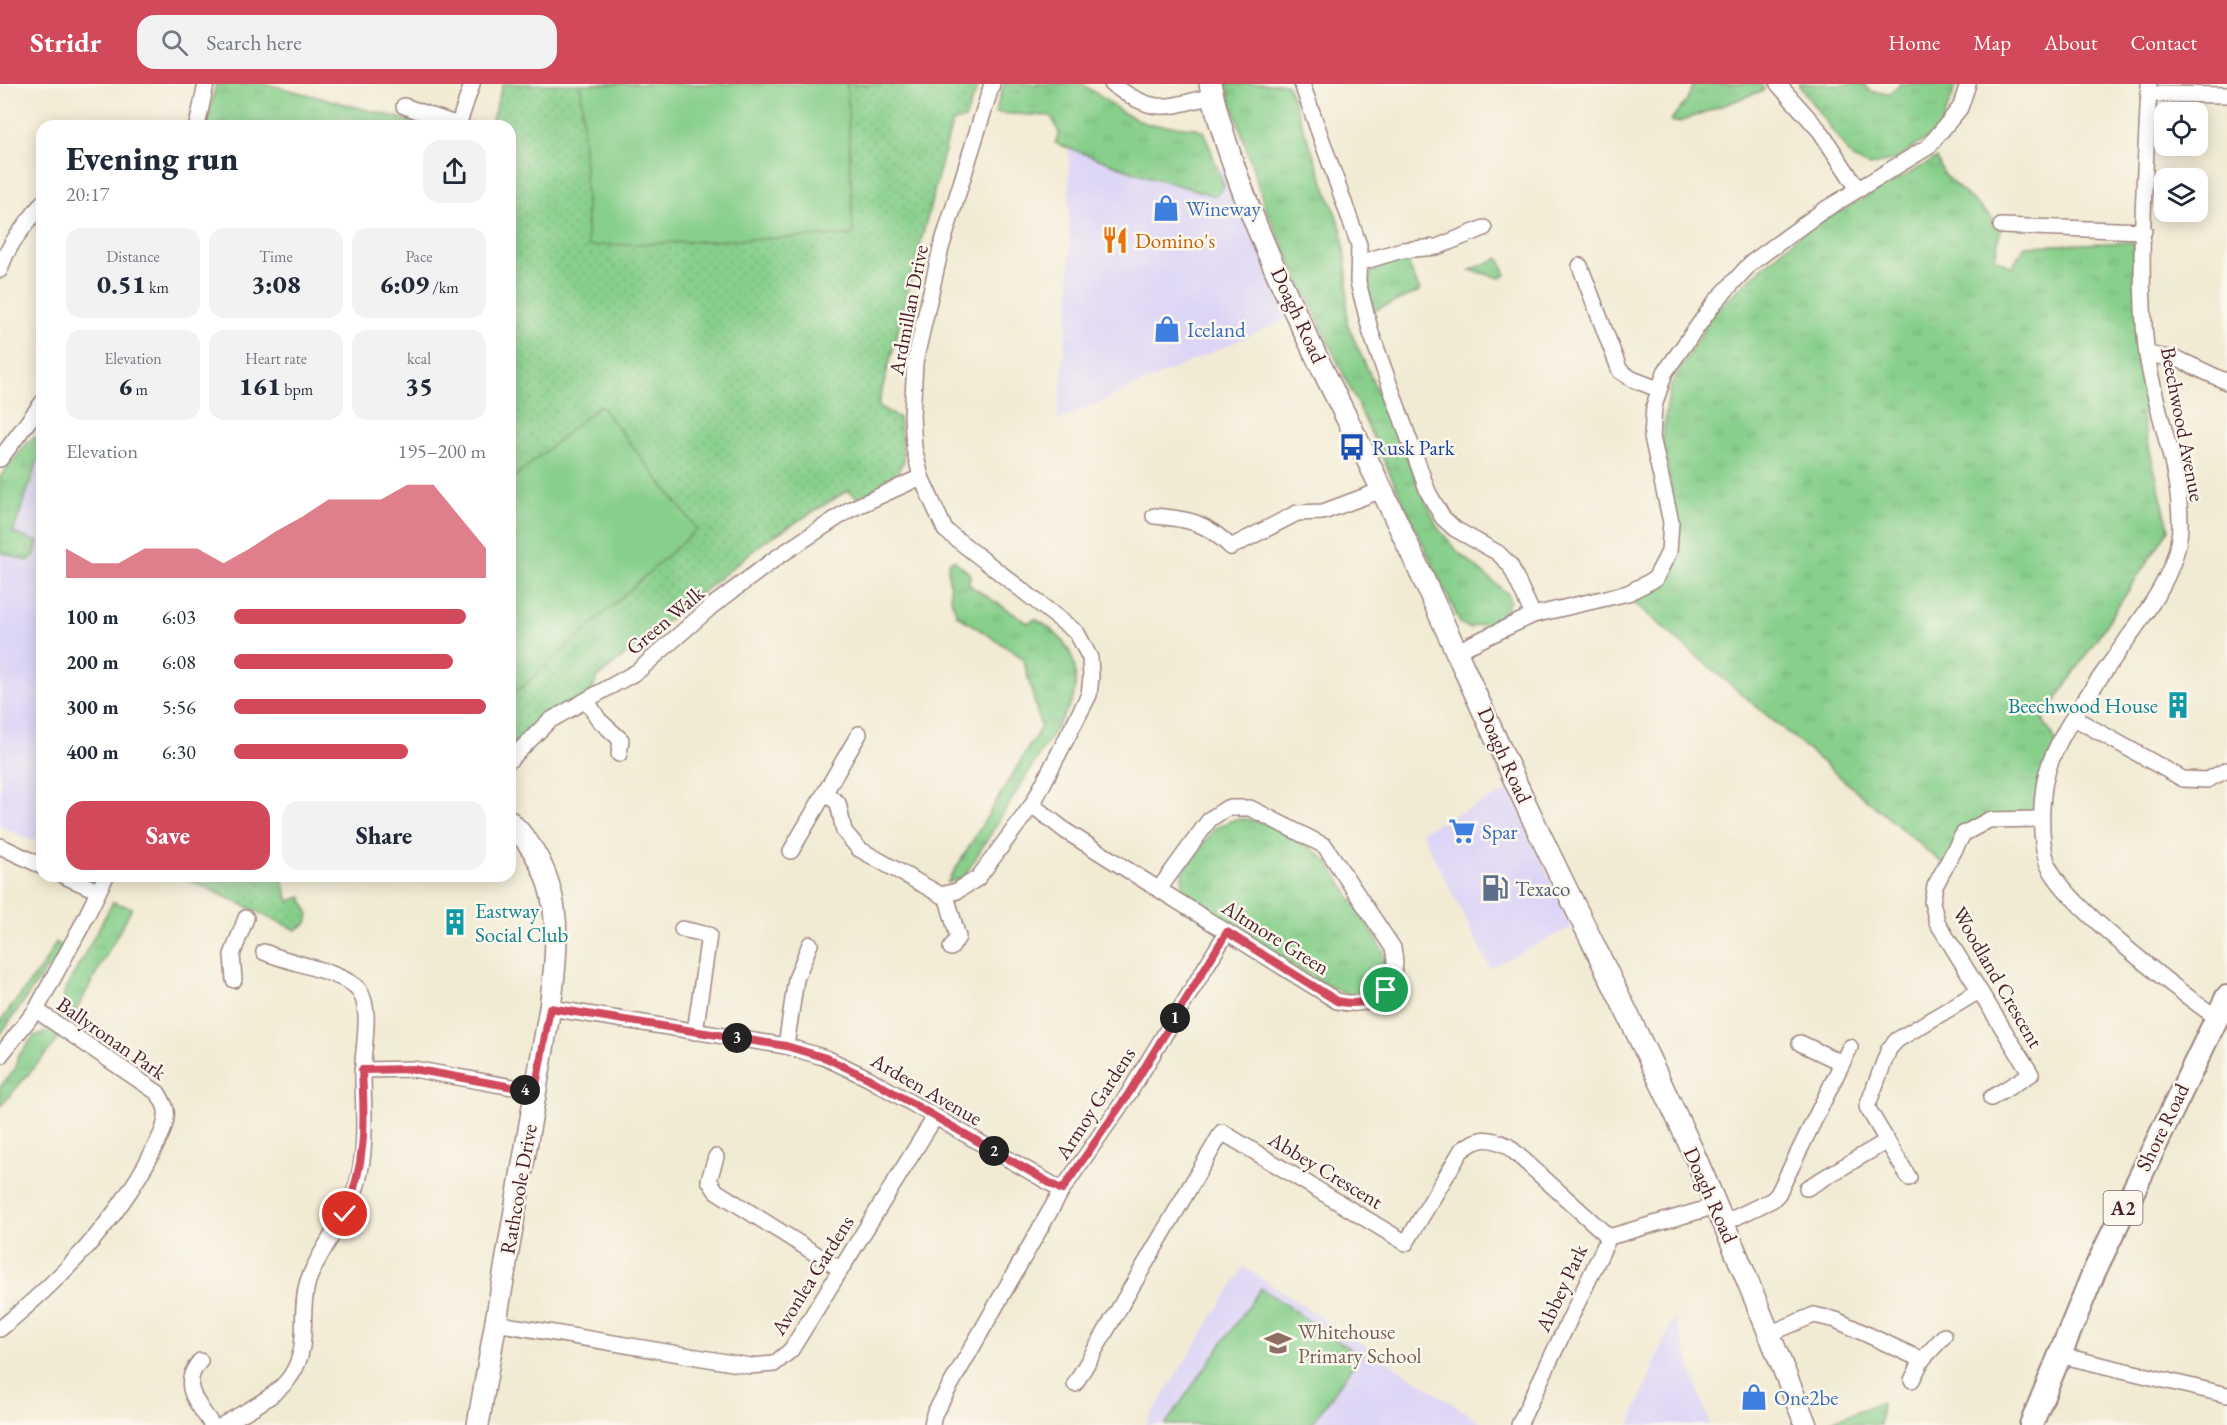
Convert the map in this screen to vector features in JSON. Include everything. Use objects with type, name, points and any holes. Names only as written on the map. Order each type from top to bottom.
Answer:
[{"type":"main road","name":"Doagh Road","points":[[1211,90],[1221,128],[1255,220],[1537,826],[1639,1035],[1720,1214],[1806,1425]]},
{"type":"main road","name":"Rathcoole Drive","points":[[478,1425],[558,950],[556,916],[546,878],[524,836],[516,828]]},
{"type":"main road","name":"Shore Road","points":[[2031,1425],[2134,1184],[2227,997]]},
{"type":"street","points":[[198,120],[206,84]]},
{"type":"street","points":[[460,120],[472,84]]},
{"type":"street","name":"Ardmillan Drive","points":[[992,84],[941,248],[915,362],[912,416],[921,477],[945,530],[1070,626],[1077,633],[1090,658],[1089,695],[1032,805]]},
{"type":"street","points":[[1112,84],[1141,103],[1156,108],[1211,90]]},
{"type":"street","points":[[1302,84],[1359,245],[1358,282],[1371,333],[1428,492],[1443,518],[1455,529],[1498,553],[1510,565],[1533,615]]},
{"type":"street","points":[[1778,84],[1820,131],[1858,189]]},
{"type":"street","points":[[1457,651],[1533,615],[1628,593],[1655,579],[1669,552],[1671,522],[1652,437],[1654,406],[1665,372],[1714,302],[1751,263],[1779,241],[1858,189],[1928,147],[1960,108],[1968,84]]},
{"type":"street","points":[[2148,89],[2227,95]]},
{"type":"street","name":"Beechwood Avenue","points":[[2148,89],[2144,231],[2147,354],[2171,459],[2180,525],[2176,550],[2168,573],[2144,616],[2074,718],[2048,766],[2041,819],[2047,863],[2066,892],[2128,948],[2217,1018]]},
{"type":"street","points":[[404,106],[444,120]]},
{"type":"street","points":[[0,270],[4,255],[15,235],[36,210]]},
{"type":"street","points":[[2001,226],[2144,231]]},
{"type":"street","points":[[1359,263],[1402,250],[1437,247],[1484,228]]},
{"type":"street","points":[[1580,266],[1620,371],[1632,380],[1658,389]]},
{"type":"street","points":[[2147,354],[2180,360],[2227,382]]},
{"type":"street","points":[[0,459],[36,411]]},
{"type":"street","name":"Green Walk","points":[[516,754],[549,721],[638,671],[712,606],[776,558],[849,510],[921,477]]},
{"type":"street","points":[[1154,516],[1199,522],[1216,532],[1231,547],[1297,513],[1323,512],[1382,490]]},
{"type":"street","points":[[587,701],[599,720],[624,741]]},
{"type":"street","points":[[2074,718],[2183,779],[2207,780],[2227,770]]},
{"type":"street","points":[[791,851],[859,734]]},
{"type":"street","points":[[826,794],[838,803],[844,831],[860,849],[936,893],[946,895],[967,886],[986,870],[1032,805]]},
{"type":"street","name":"Altmore Green","points":[[1032,805],[1066,832],[1337,1001],[1349,1004],[1368,1002],[1386,990],[1394,978],[1397,964],[1393,948],[1334,857],[1315,839],[1250,807],[1227,808],[1210,819],[1159,889]]},
{"type":"street","name":"Woodland Crescent","points":[[1991,1098],[2031,1074],[1937,922],[1932,902],[1935,886],[1963,834],[1989,820],[2041,819]]},
{"type":"street","points":[[0,846],[36,863]]},
{"type":"street","points":[[78,882],[98,891]]},
{"type":"street","points":[[0,1056],[36,1010],[103,882]]},
{"type":"street","points":[[946,895],[958,938],[951,948]]},
{"type":"street","points":[[234,980],[232,956],[246,918]]},
{"type":"street","points":[[682,929],[709,935],[695,1032]]},
{"type":"street","name":"Armoy Gardens","points":[[932,1425],[934,1414],[1062,1190],[1129,1093],[1227,932]]},
{"type":"street","points":[[786,1046],[796,980],[810,944]]},
{"type":"street","points":[[223,1425],[272,1394],[291,1377],[301,1359],[308,1283],[329,1239],[345,1214],[356,1188],[365,1133],[362,1070],[365,1015],[361,993],[354,983],[264,952]]},
{"type":"street","points":[[1909,1178],[1867,1107],[1889,1049],[1898,1040],[1979,991]]},
{"type":"street","name":"Ardeen Avenue","points":[[550,1008],[786,1046],[826,1058],[868,1078],[1062,1190]]},
{"type":"street","name":"Ballyronan Park","points":[[0,1329],[35,1300],[102,1233],[140,1175],[164,1127],[166,1110],[159,1093],[36,1010]]},
{"type":"street","points":[[1800,1043],[1842,1063]]},
{"type":"street","name":"Abbey Park","points":[[1519,1425],[1609,1236],[1720,1214],[1772,1200],[1778,1194],[1850,1047]]},
{"type":"street","points":[[362,1070],[413,1069],[535,1091]]},
{"type":"street","name":"Avonlea Gardens","points":[[495,1323],[750,1366],[774,1364],[791,1350],[935,1117]]},
{"type":"street","name":"Abbey Crescent","points":[[1075,1384],[1222,1132],[1406,1243],[1461,1151],[1474,1140],[1491,1138],[1508,1146],[1609,1236]]},
{"type":"street","points":[[1808,1188],[1887,1141]]},
{"type":"street","points":[[716,1157],[709,1180],[716,1191],[840,1269]]},
{"type":"street","points":[[1769,1334],[1814,1315],[1836,1320],[1922,1360]]},
{"type":"street","points":[[1912,1380],[1922,1360],[1944,1336]]},
{"type":"street","points":[[2059,1355],[2227,1395]]},
{"type":"street","points":[[200,1361],[193,1370],[189,1383],[195,1398],[212,1425]]},
{"type":"shaded area","points":[[1069,148],[1226,169],[1289,318],[1057,421],[1070,298]]},
{"type":"shaded area","points":[[36,458],[36,839],[32,841],[0,826],[0,508]]},
{"type":"shaded area","points":[[1510,790],[1572,927],[1490,968],[1421,831]]},
{"type":"shaded area","name":"Whitehouse Primary School","points":[[1244,1267],[1476,1419],[1483,1425],[1145,1425]]},
{"type":"shaded area","points":[[1674,1316],[1710,1425],[1630,1425]]},
{"type":"green space","points":[[216,84],[267,84],[408,120],[208,120]]},
{"type":"green space","points":[[503,84],[979,84],[965,119],[952,123],[878,406],[899,418],[904,461],[889,485],[857,497],[847,491],[765,541],[597,678],[592,692],[535,723],[516,742],[516,120],[492,120]]},
{"type":"green space","points":[[581,84],[847,84],[853,235],[588,246]]},
{"type":"green space","points":[[1004,84],[1083,84],[1122,112],[1147,124],[1196,128],[1204,132],[1224,186],[1216,196],[1140,174],[1055,143],[1059,133],[1051,116],[995,113]]},
{"type":"green space","points":[[1226,84],[1287,84],[1342,231],[1347,272],[1347,323],[1438,528],[1458,552],[1508,594],[1510,601],[1501,618],[1469,628],[1460,623],[1265,207]]},
{"type":"green space","points":[[1694,84],[1761,84],[1764,90],[1679,122],[1672,122],[1671,120],[1686,102]]},
{"type":"green space","points":[[1798,84],[1864,84],[1869,91],[1890,94],[1899,84],[1957,84],[1939,130],[1895,160],[1869,166],[1854,160]]},
{"type":"green space","points":[[1937,158],[1944,175],[2001,226],[1995,258],[2012,267],[2025,246],[2133,242],[2146,414],[2136,414],[2142,418],[2169,529],[2043,720],[2058,745],[2041,819],[1969,829],[1944,865],[1627,597],[1659,580],[1679,536],[1662,438],[1670,387],[1714,311],[1805,230]]},
{"type":"green space","points":[[1499,258],[1506,275],[1500,278],[1470,270]]},
{"type":"green space","points":[[1395,261],[1408,263],[1420,291],[1373,311],[1367,291],[1371,277],[1369,273]]},
{"type":"green space","points":[[600,405],[697,529],[516,693],[516,476]]},
{"type":"green space","points":[[36,437],[36,466],[13,533],[36,541],[34,556],[28,561],[0,552],[0,477],[29,441]]},
{"type":"green space","points":[[954,560],[970,574],[969,585],[1028,623],[1035,619],[1057,635],[1070,653],[1076,676],[1072,702],[964,877],[947,883],[1041,727],[1023,658],[957,615],[951,599],[948,567],[950,561]]},
{"type":"green space","points":[[1244,819],[1266,824],[1289,834],[1328,862],[1383,952],[1384,977],[1370,990],[1353,995],[1320,981],[1239,932],[1183,891],[1182,874],[1215,828],[1233,820]]},
{"type":"green space","points":[[194,882],[283,882],[289,901],[302,897],[309,915],[307,923],[296,930]]},
{"type":"green space","points":[[113,902],[132,908],[71,1020],[64,1012],[64,992]]},
{"type":"green space","points":[[56,942],[65,948],[54,968],[47,968],[0,1035],[0,1022],[43,965]]},
{"type":"green space","points":[[53,1030],[64,1033],[0,1107],[0,1087],[16,1068],[17,1058],[34,1036]]},
{"type":"green space","points":[[1261,1288],[1360,1356],[1311,1425],[1165,1425]]},
{"type":"green space","points":[[1882,1402],[1880,1425],[1826,1423]]},
{"type":"place","name":"Wineway","points":[[1166,208]]},
{"type":"place","name":"Domino's","points":[[1115,240]]},
{"type":"place","name":"Iceland","points":[[1167,329]]},
{"type":"place","name":"Rusk Park","points":[[1352,447]]},
{"type":"place","name":"Beechwood House","points":[[2178,705]]},
{"type":"place","name":"Spar","points":[[1462,831]]},
{"type":"place","name":"Texaco","points":[[1495,888]]},
{"type":"place","name":"Eastway Social Club","points":[[455,922]]},
{"type":"place","name":"Whitehouse Primary School","points":[[1278,1343]]},
{"type":"place","name":"One2be","points":[[1754,1397]]},
{"type":"route","points":[[345,1214],[356,1188],[365,1133],[362,1070],[413,1069],[535,1091],[550,1008],[786,1046],[826,1058],[868,1078],[1062,1190],[1129,1093],[1227,932],[1337,1001],[1349,1004],[1368,1002],[1386,990]]}]
